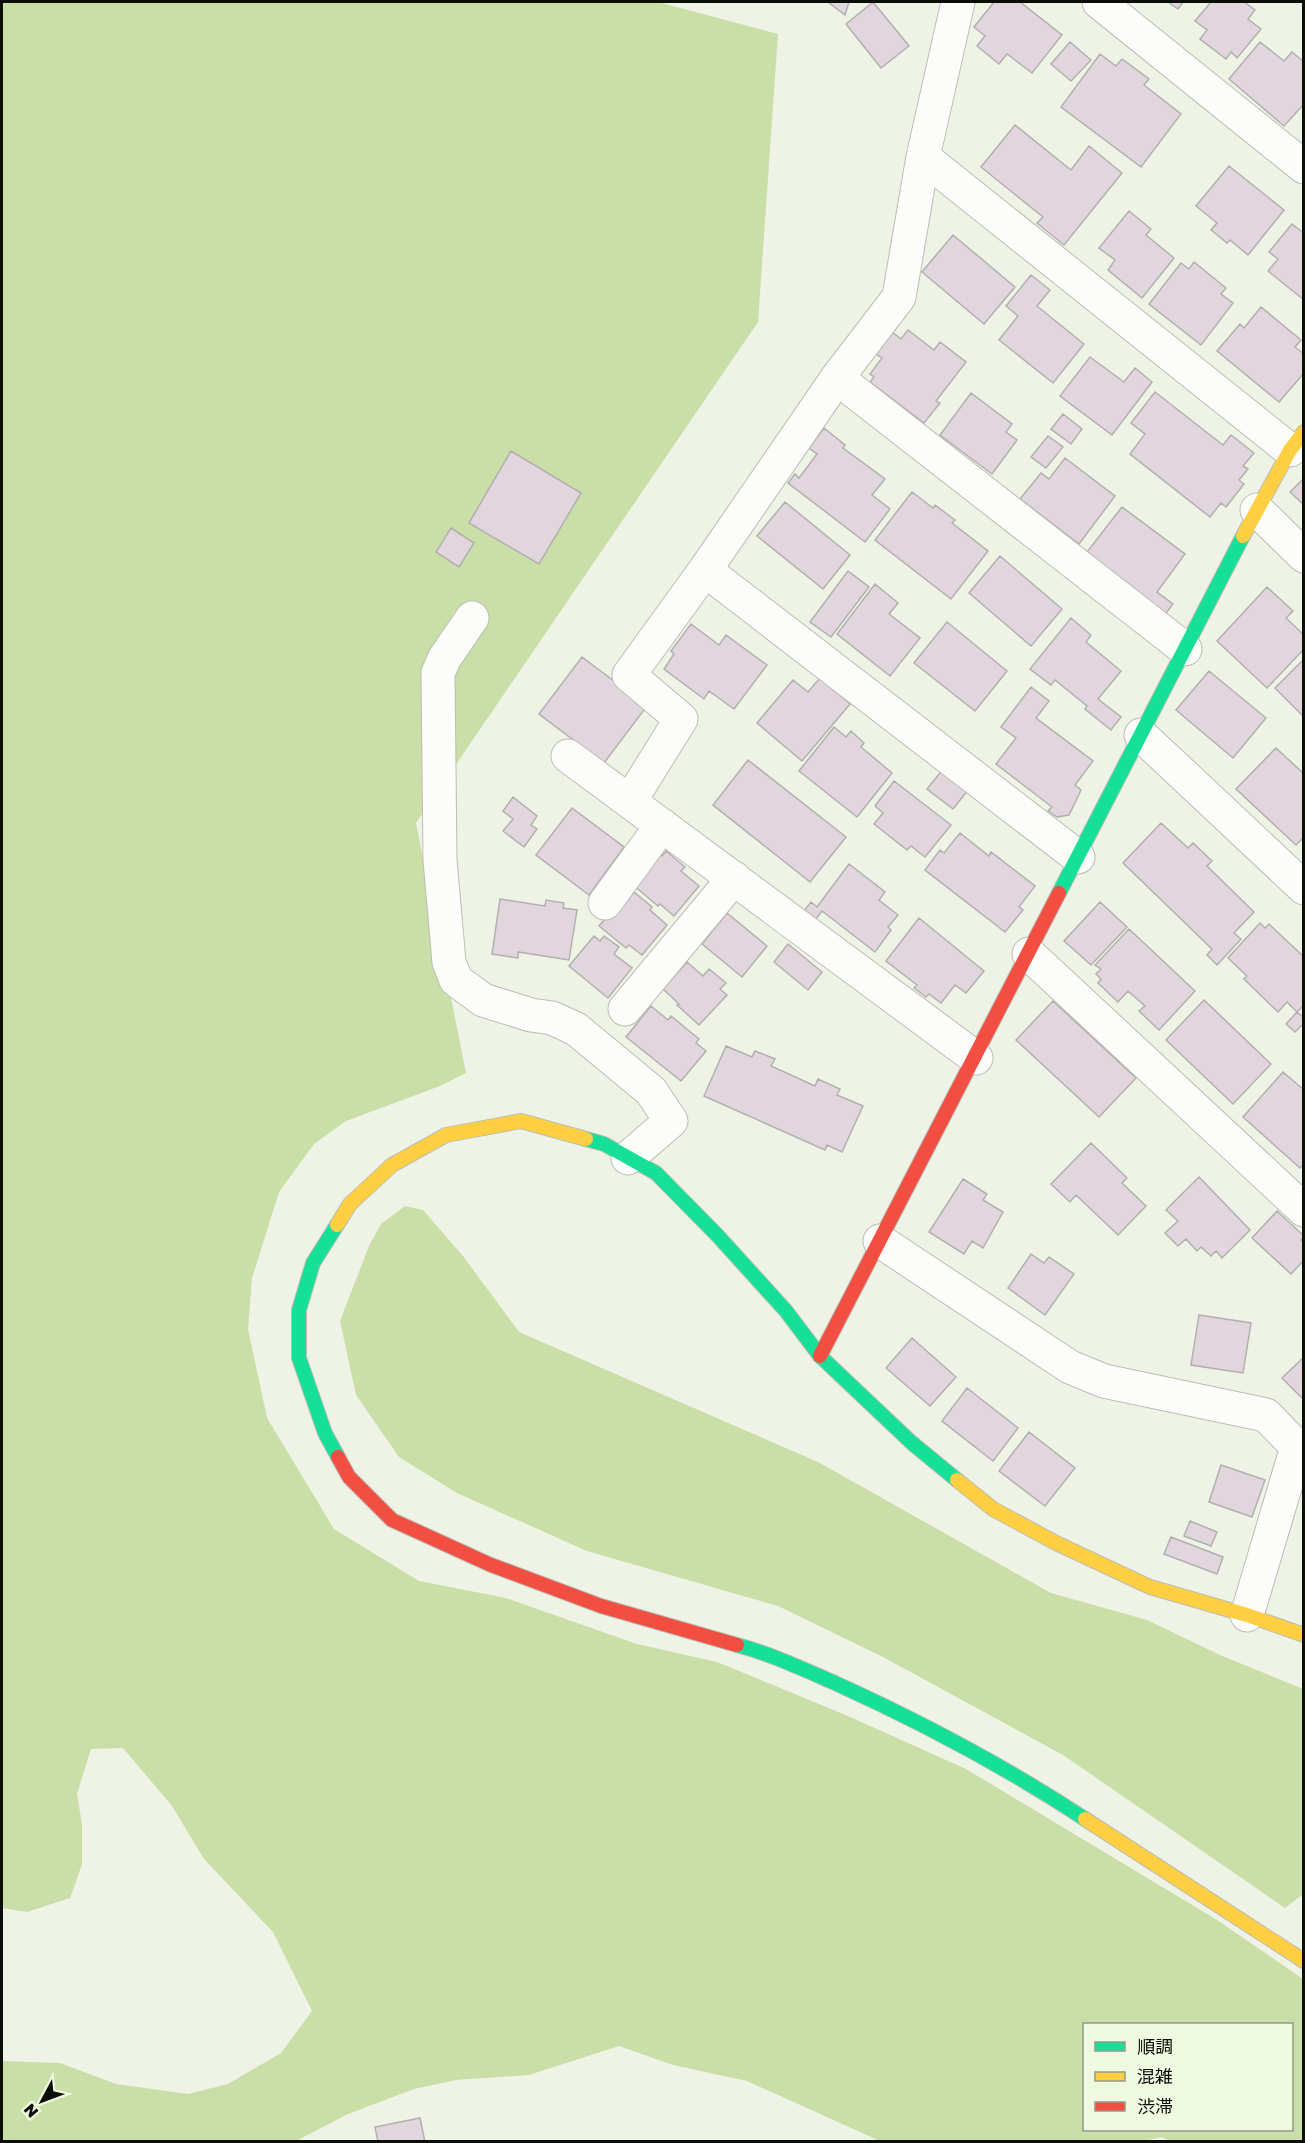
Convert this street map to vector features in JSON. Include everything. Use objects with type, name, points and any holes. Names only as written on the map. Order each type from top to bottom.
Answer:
[{"type":"street","points":[[630,801],[681,719],[629,675],[705,570],[837,378],[899,297],[923,157],[958,2]]},
{"type":"street","points":[[1099,2],[1304,167]]},
{"type":"street","points":[[820,1356],[976,1058],[1257,510],[1297,441],[923,157]]},
{"type":"street","points":[[837,378],[1185,649]]},
{"type":"street","points":[[1257,510],[1304,556]]},
{"type":"street","points":[[705,570],[1078,857]]},
{"type":"street","points":[[472,618],[444,659],[438,673],[440,860],[449,963],[456,980],[483,1000],[531,1015],[552,1018],[576,1029],[651,1091],[671,1121],[628,1158]]},
{"type":"street","points":[[1141,735],[1304,888]]},
{"type":"street","points":[[568,756],[976,1058]]},
{"type":"street","points":[[605,903],[662,825]]},
{"type":"street","points":[[625,1009],[734,878]]},
{"type":"street","points":[[1029,954],[1304,1210]]},
{"type":"street","points":[[1304,1635],[1247,1615],[1150,1587],[1056,1543],[993,1509],[912,1443],[820,1356],[786,1311],[718,1236],[656,1173],[604,1144],[521,1121],[446,1135],[392,1165],[350,1204],[313,1263],[299,1310],[299,1358],[325,1433],[349,1477],[392,1520],[491,1565],[601,1606],[766,1653],[879,1704],[964,1747],[1065,1806],[1304,1961]]},
{"type":"street","points":[[880,1241],[1070,1367],[1104,1381],[1266,1416],[1297,1447],[1247,1615]]},
{"type":"green space","points":[[2,2],[658,2],[778,34],[758,322],[416,823],[466,1073],[440,1086],[346,1121],[314,1144],[279,1192],[252,1278],[248,1329],[267,1418],[334,1529],[419,1581],[506,1598],[637,1644],[717,1662],[848,1716],[966,1769],[1217,1920],[1303,1979],[1303,2141],[1172,2142],[1162,2137],[1139,2142],[880,2141],[747,2081],[673,2065],[619,2046],[529,2075],[456,2080],[414,2089],[348,2114],[296,2141],[2,2141],[2,2061],[60,2063],[116,2084],[188,2094],[228,2084],[281,2053],[312,2011],[273,1932],[204,1859],[172,1806],[123,1748],[91,1749],[77,1794],[82,1824],[82,1864],[70,1898],[27,1912],[2,1908]]},
{"type":"green space","points":[[405,1206],[423,1210],[463,1256],[519,1332],[818,1462],[1051,1593],[1147,1620],[1220,1655],[1303,1689],[1303,1894],[1285,1908],[1063,1755],[883,1657],[778,1606],[587,1551],[457,1493],[399,1457],[356,1395],[340,1321],[369,1246],[381,1224]]},
{"type":"building","points":[[828,2],[849,2],[845,15]]},
{"type":"building","points":[[873,2],[909,46],[881,68],[846,24]]},
{"type":"building","points":[[994,2],[1020,2],[1062,35],[1032,73],[1007,54],[999,64],[977,46],[985,36],[974,27]]},
{"type":"building","points":[[1168,2],[1183,2],[1178,9]]},
{"type":"building","points":[[1211,2],[1244,2],[1255,10],[1248,19],[1261,29],[1237,58],[1231,52],[1226,59],[1200,39],[1207,30],[1195,21]]},
{"type":"building","points":[[1070,42],[1091,60],[1071,81],[1051,64]]},
{"type":"building","points":[[1260,42],[1284,61],[1292,52],[1304,62],[1304,104],[1284,126],[1229,79]]},
{"type":"building","points":[[1100,54],[1116,66],[1122,59],[1149,79],[1144,85],[1181,114],[1141,167],[1061,107]]},
{"type":"building","points":[[1015,125],[1071,170],[1089,146],[1122,173],[1064,245],[1037,223],[1043,217],[981,167]]},
{"type":"building","points":[[1229,166],[1284,210],[1248,255],[1230,240],[1227,243],[1211,230],[1217,223],[1196,206]]},
{"type":"building","points":[[1129,211],[1151,229],[1146,235],[1174,258],[1142,298],[1108,270],[1115,260],[1099,248]]},
{"type":"building","points":[[1292,224],[1304,233],[1304,300],[1268,271],[1278,259],[1269,252]]},
{"type":"building","points":[[953,235],[1015,287],[984,324],[922,272]]},
{"type":"building","points":[[1194,262],[1226,288],[1221,294],[1233,303],[1201,345],[1149,304],[1181,263],[1189,269]]},
{"type":"building","points":[[1031,275],[1050,290],[1037,306],[1084,344],[1053,383],[999,340],[1018,316],[1006,306]]},
{"type":"building","points":[[1261,307],[1301,340],[1295,347],[1304,354],[1304,373],[1279,402],[1217,351],[1240,324],[1244,328]]},
{"type":"building","points":[[908,330],[934,350],[940,342],[966,362],[936,401],[940,403],[924,423],[870,382],[874,377],[870,374],[882,358],[875,353],[891,331],[901,339]]},
{"type":"building","points":[[1090,357],[1124,382],[1135,368],[1152,382],[1112,435],[1060,396]]},
{"type":"building","points":[[1155,392],[1223,445],[1231,435],[1254,453],[1243,466],[1248,469],[1239,480],[1244,484],[1226,507],[1221,503],[1210,517],[1130,454],[1145,434],[1131,423]]},
{"type":"building","points":[[971,393],[1012,424],[1006,432],[1017,440],[992,474],[940,435]]},
{"type":"building","points":[[1063,414],[1082,429],[1071,444],[1051,429]]},
{"type":"building","points":[[824,428],[845,445],[843,448],[885,479],[872,495],[890,509],[865,542],[788,483],[795,474],[799,478],[817,454],[809,448]]},
{"type":"building","points":[[1048,436],[1063,447],[1046,468],[1031,457]]},
{"type":"building","points":[[511,451],[581,493],[539,564],[469,523]]},
{"type":"building","points":[[1065,458],[1115,496],[1079,544],[1020,499],[1041,473],[1049,479]]},
{"type":"building","points":[[1304,478],[1304,505],[1290,492]]},
{"type":"building","points":[[912,492],[933,508],[935,505],[955,520],[952,523],[988,551],[951,599],[875,540]]},
{"type":"building","points":[[785,502],[850,555],[823,589],[757,536]]},
{"type":"building","points":[[1122,507],[1185,554],[1157,592],[1173,604],[1164,616],[1142,598],[1144,596],[1087,552]]},
{"type":"building","points":[[451,528],[474,543],[459,567],[436,552]]},
{"type":"building","points":[[1000,556],[1062,609],[1031,646],[969,593]]},
{"type":"building","points":[[848,571],[869,587],[831,637],[810,622]]},
{"type":"building","points":[[875,584],[898,603],[889,614],[920,638],[890,676],[837,634]]},
{"type":"building","points":[[1267,587],[1293,611],[1286,618],[1304,635],[1304,649],[1267,688],[1217,641]]},
{"type":"building","points":[[1071,618],[1091,635],[1086,642],[1121,671],[1098,699],[1121,717],[1111,730],[1085,709],[1087,706],[1055,680],[1051,685],[1030,669]]},
{"type":"building","points":[[947,622],[1007,671],[975,711],[914,663]]},
{"type":"building","points":[[691,624],[719,645],[726,635],[767,665],[734,709],[709,691],[704,699],[664,669],[674,654],[671,651]]},
{"type":"building","points":[[582,657],[647,706],[604,763],[539,714]]},
{"type":"building","points":[[1304,660],[1304,717],[1275,688]]},
{"type":"building","points":[[1209,671],[1266,718],[1233,758],[1176,710]]},
{"type":"building","points":[[820,678],[850,704],[802,761],[757,723],[793,680],[808,692]]},
{"type":"building","points":[[1031,687],[1049,701],[1036,718],[1093,761],[1075,785],[1081,790],[1069,815],[1057,817],[1048,811],[1052,807],[996,764],[1016,738],[1001,727]]},
{"type":"building","points":[[834,727],[846,737],[851,731],[864,743],[861,747],[892,773],[857,817],[799,771]]},
{"type":"building","points":[[1276,748],[1304,774],[1304,837],[1296,845],[1236,789]]},
{"type":"building","points":[[748,760],[846,837],[810,882],[713,805]]},
{"type":"building","points":[[943,769],[968,790],[953,809],[927,789]]},
{"type":"building","points":[[894,781],[951,825],[925,857],[911,846],[907,850],[874,824],[883,813],[875,806]]},
{"type":"building","points":[[513,797],[537,816],[531,825],[537,829],[524,847],[503,831],[513,819],[503,811]]},
{"type":"building","points":[[572,808],[624,847],[589,895],[536,855]]},
{"type":"building","points":[[1161,823],[1188,848],[1193,843],[1212,861],[1207,866],[1254,912],[1234,933],[1241,939],[1217,965],[1207,955],[1212,949],[1123,863]]},
{"type":"building","points":[[960,833],[989,856],[991,852],[1035,886],[1019,907],[1023,910],[1005,932],[925,870],[940,850],[944,853]]},
{"type":"building","points":[[666,851],[685,867],[681,871],[699,886],[674,916],[633,885],[658,854],[662,856]]},
{"type":"building","points":[[849,864],[885,892],[879,900],[898,915],[888,927],[891,930],[875,952],[822,911],[816,919],[804,911],[811,902],[817,907]]},
{"type":"building","points":[[634,892],[652,907],[650,910],[667,925],[642,955],[629,945],[626,948],[599,926],[624,897],[628,900]]},
{"type":"building","points":[[500,899],[545,906],[546,900],[564,903],[563,908],[577,910],[569,960],[518,952],[518,958],[492,954]]},
{"type":"building","points":[[1100,902],[1127,927],[1091,965],[1064,941]]},
{"type":"building","points":[[727,913],[767,946],[742,977],[702,944]]},
{"type":"building","points":[[919,918],[984,971],[966,993],[955,985],[941,1003],[929,994],[926,997],[914,988],[917,985],[886,961]]},
{"type":"building","points":[[1260,923],[1265,928],[1269,924],[1304,957],[1304,1005],[1297,1012],[1287,1002],[1278,1012],[1244,979],[1247,976],[1228,958]]},
{"type":"building","points":[[1129,929],[1195,991],[1159,1030],[1139,1011],[1145,1006],[1128,991],[1118,1002],[1098,983],[1101,979],[1096,974],[1101,969],[1095,965]]},
{"type":"building","points":[[594,936],[600,941],[604,936],[619,947],[614,954],[632,968],[608,998],[569,966]]},
{"type":"building","points":[[788,944],[822,972],[808,990],[774,962]]},
{"type":"building","points":[[687,962],[703,976],[709,969],[726,983],[720,989],[727,995],[699,1025],[663,989]]},
{"type":"building","points":[[1204,1000],[1271,1064],[1233,1104],[1166,1040]]},
{"type":"building","points":[[1053,1001],[1136,1078],[1099,1117],[1016,1040]]},
{"type":"building","points":[[651,1006],[668,1020],[671,1016],[699,1039],[696,1043],[706,1051],[681,1081],[626,1037]]},
{"type":"building","points":[[1297,1012],[1304,1018],[1304,1023],[1295,1032],[1286,1024]]},
{"type":"building","points":[[726,1046],[752,1057],[755,1051],[775,1059],[771,1066],[815,1086],[818,1079],[840,1089],[837,1095],[863,1106],[842,1152],[827,1145],[825,1150],[704,1096]]},
{"type":"building","points":[[1283,1072],[1304,1090],[1304,1164],[1300,1168],[1243,1117]]},
{"type":"building","points":[[1091,1143],[1127,1178],[1122,1183],[1146,1206],[1118,1235],[1076,1195],[1070,1202],[1051,1184]]},
{"type":"building","points":[[1199,1177],[1250,1230],[1222,1258],[1216,1251],[1211,1256],[1201,1247],[1197,1251],[1186,1239],[1178,1246],[1165,1233],[1178,1221],[1166,1210]]},
{"type":"building","points":[[963,1179],[987,1194],[983,1200],[1003,1212],[983,1248],[972,1241],[964,1254],[929,1232]]},
{"type":"building","points":[[1277,1211],[1304,1236],[1301,1240],[1304,1242],[1304,1260],[1291,1274],[1252,1238]]},
{"type":"building","points":[[1031,1254],[1044,1263],[1049,1257],[1074,1274],[1045,1315],[1008,1288]]},
{"type":"building","points":[[1199,1315],[1251,1323],[1243,1373],[1191,1365]]},
{"type":"building","points":[[912,1338],[956,1377],[930,1406],[886,1368]]},
{"type":"building","points":[[1304,1357],[1304,1400],[1282,1378]]},
{"type":"building","points":[[967,1388],[1018,1428],[993,1461],[942,1421]]},
{"type":"building","points":[[1029,1432],[1075,1468],[1045,1506],[999,1471]]},
{"type":"building","points":[[1221,1465],[1265,1480],[1252,1517],[1209,1502]]},
{"type":"building","points":[[1190,1521],[1217,1532],[1211,1546],[1184,1536]]},
{"type":"building","points":[[1171,1537],[1223,1557],[1217,1574],[1164,1554]]},
{"type":"building","points":[[420,2118],[425,2142],[378,2142],[375,2127]]},
{"type":"traffic: fast","points":[[1059,893],[1243,536]]},
{"type":"traffic: fast","points":[[586,1139],[604,1144],[656,1173],[718,1236],[786,1311],[820,1356],[912,1443],[957,1480]]},
{"type":"traffic: fast","points":[[337,1225],[313,1263],[299,1310],[299,1358],[325,1433],[338,1457]]},
{"type":"traffic: fast","points":[[737,1645],[799,1667],[899,1713],[994,1763],[1085,1819]]},
{"type":"traffic: slow","points":[[1243,536],[1290,450],[1304,432]]},
{"type":"traffic: slow","points":[[337,1225],[350,1204],[392,1165],[446,1135],[521,1121],[586,1139]]},
{"type":"traffic: slow","points":[[957,1480],[993,1509],[1056,1543],[1150,1587],[1247,1615],[1304,1635]]},
{"type":"traffic: slow","points":[[1085,1819],[1304,1961]]},
{"type":"traffic: jam","points":[[820,1356],[1059,893]]},
{"type":"traffic: jam","points":[[338,1457],[349,1477],[392,1520],[491,1565],[601,1606],[737,1645]]}]
